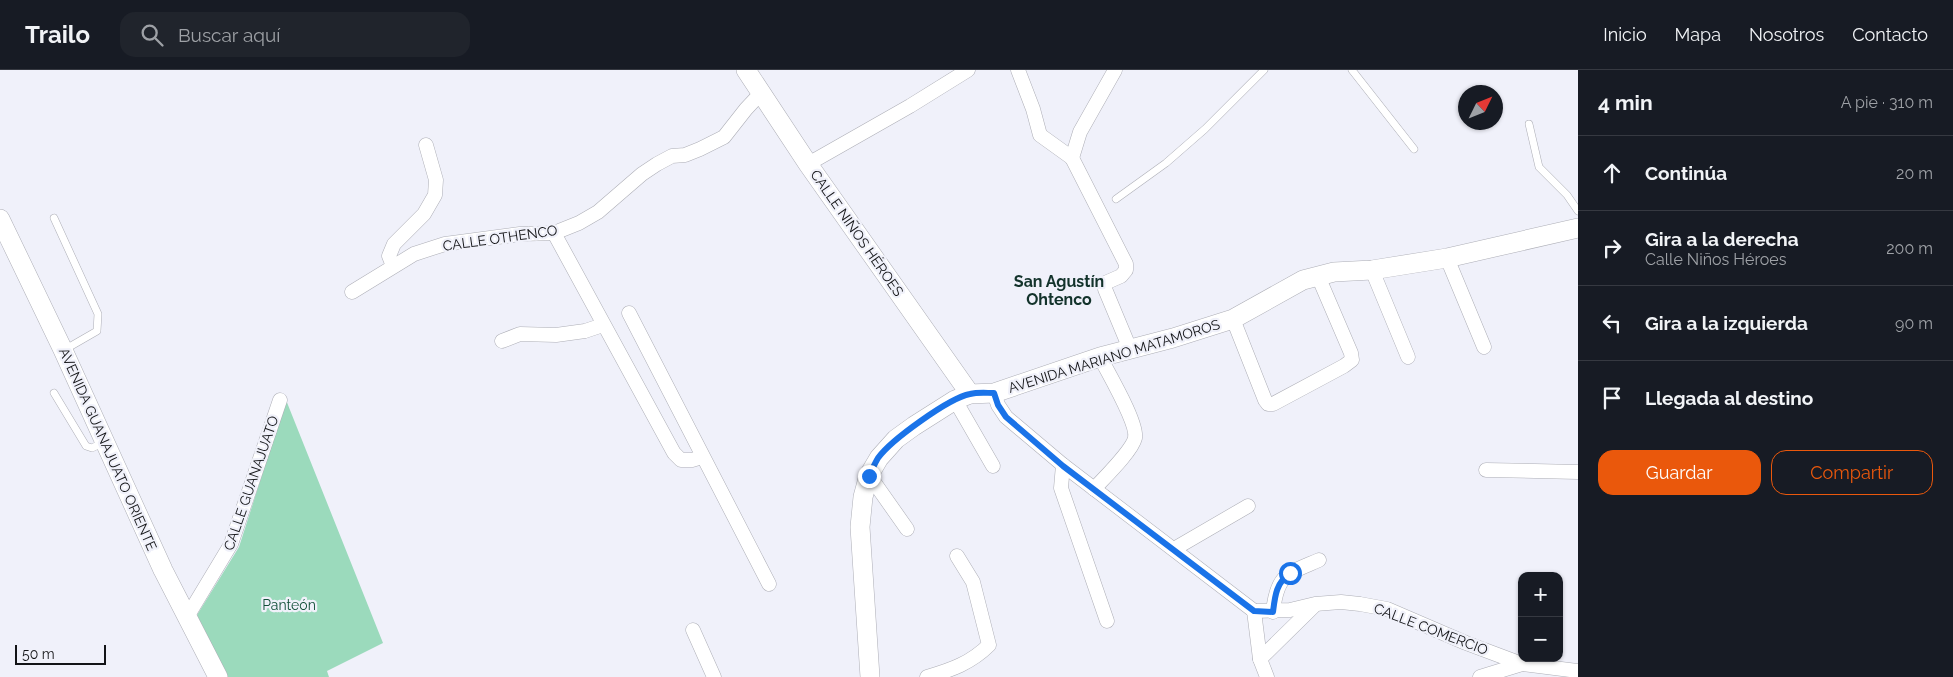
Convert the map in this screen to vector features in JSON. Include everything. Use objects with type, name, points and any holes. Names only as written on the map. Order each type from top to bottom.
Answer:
[{"type":"street","name":"CALLE NIÑOS HÉROES","points":[[746,70],[963,397]]},
{"type":"street","points":[[808,164],[910,106],[968,70]]},
{"type":"street","points":[[1018,70],[1033,109],[1040,134],[1072,158],[1126,264],[1126,270],[1121,276],[1105,283],[1105,289],[1130,349]]},
{"type":"street","points":[[1072,158],[1080,132],[1115,70]]},
{"type":"street","name":"CALLE OTHENCO","points":[[352,292],[414,254],[445,244],[520,234],[554,233],[579,223],[598,212],[656,164],[672,156],[700,149],[724,137],[762,92]]},
{"type":"street","points":[[393,266],[389,256],[394,244],[424,214],[435,194],[436,180],[426,145]]},
{"type":"street","name":"AVENIDA GUANAJUATO ORIENTE","points":[[0,219],[63,350],[163,570],[218,677]]},
{"type":"street","name":"AVENIDA MARIANO MATAMOROS","points":[[963,397],[994,393],[1100,357],[1173,338],[1233,319],[1296,284],[1318,276],[1372,270],[1447,258],[1578,228]]},
{"type":"street","points":[[554,233],[674,453],[681,460],[692,460],[702,457]]},
{"type":"street","points":[[1447,258],[1484,347]]},
{"type":"street","points":[[1372,270],[1408,357]]},
{"type":"street","points":[[1233,319],[1264,400],[1268,404],[1273,404],[1348,361],[1318,276]]},
{"type":"street","points":[[629,313],[769,584]]},
{"type":"street","points":[[502,341],[520,334],[556,335],[585,332],[603,325]]},
{"type":"street","points":[[1094,489],[1130,448],[1135,439],[1136,432],[1130,415],[1100,357]]},
{"type":"street","points":[[994,393],[998,405],[1006,417],[1063,466],[1254,611],[1260,659],[1267,677]]},
{"type":"street","points":[[870,677],[860,526],[863,497],[869,476],[878,458],[896,440],[963,397],[993,466]]},
{"type":"street","name":"CALLE GUANAJUATO","points":[[187,617],[231,544],[280,400]]},
{"type":"street","points":[[1063,466],[1062,488],[1107,621]]},
{"type":"street","points":[[1486,470],[1578,472]]},
{"type":"street","points":[[869,476],[907,529]]},
{"type":"street","points":[[1174,549],[1248,506]]},
{"type":"street","points":[[927,677],[960,667],[980,654],[989,645],[973,582],[957,556]]},
{"type":"street","points":[[1273,612],[1275,594],[1282,579],[1290,573],[1319,560]]},
{"type":"street","name":"CALLE COMERCIO","points":[[1254,611],[1273,612],[1315,604],[1341,602],[1387,609],[1448,636],[1522,664],[1578,671]]},
{"type":"street","points":[[1260,659],[1315,604]]},
{"type":"street","points":[[693,630],[714,677]]},
{"type":"street","points":[[1480,677],[1522,664]]},
{"type":"lane","points":[[1116,199],[1172,158],[1205,129],[1264,70]]},
{"type":"lane","points":[[1352,70],[1414,150]]},
{"type":"lane","points":[[1529,124],[1539,166],[1567,195],[1578,211]]},
{"type":"lane","points":[[54,218],[98,314],[97,331],[63,350]]},
{"type":"lane","points":[[54,394],[86,446],[92,448],[104,442]]},
{"type":"green space","name":"Panteón","points":[[286,400],[383,643],[327,671],[329,677],[225,677],[197,615],[239,547]]},
{"type":"district","name":"San Agustín Ohtenco","points":[[1059,290]]},
{"type":"route","points":[[869,476],[878,458],[914,426],[955,400],[970,394],[994,393],[998,405],[1006,417],[1063,466],[1254,611],[1273,612],[1275,594],[1282,579],[1290,573]]}]
